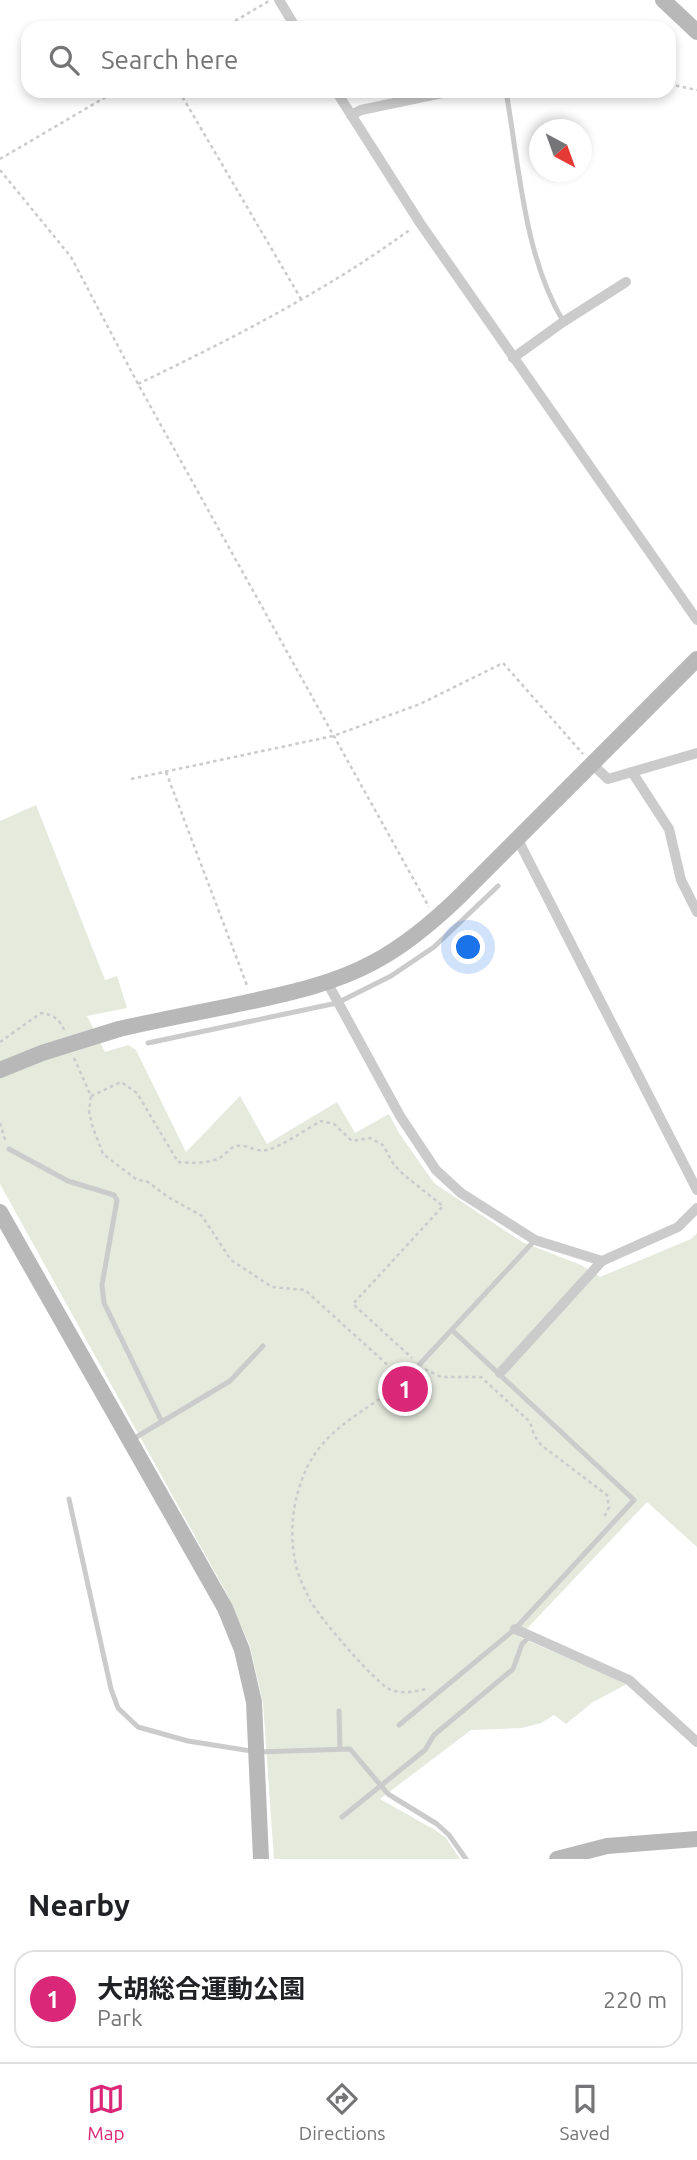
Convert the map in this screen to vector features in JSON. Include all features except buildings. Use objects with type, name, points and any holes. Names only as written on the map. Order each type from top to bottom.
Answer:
[{"type":"street","points":[[279,0],[292,21]]},
{"type":"street","points":[[663,0],[697,32]]},
{"type":"street","points":[[340,98],[420,223],[697,620]]},
{"type":"street","points":[[351,115],[361,110],[418,98]]},
{"type":"street","points":[[513,358],[563,321],[626,282]]},
{"type":"street","points":[[0,1070],[119,1029],[253,1001],[327,982],[373,963],[436,919],[697,659]]},
{"type":"street","points":[[592,764],[608,779],[697,752]]},
{"type":"street","points":[[632,772],[669,829],[681,880],[697,912]]},
{"type":"street","points":[[517,838],[697,1189]]},
{"type":"street","points":[[327,982],[400,1116],[436,1170],[461,1194],[535,1240],[603,1261]]},
{"type":"street","points":[[500,1373],[603,1261],[678,1227],[697,1208]]},
{"type":"street","points":[[0,1212],[229,1618],[242,1650],[254,1702],[261,1859]]},
{"type":"street","points":[[515,1629],[629,1679],[697,1742]]},
{"type":"street","points":[[557,1859],[607,1846],[697,1839]]},
{"type":"lane","points":[[507,98],[531,237],[554,307],[563,321]]},
{"type":"lane","points":[[148,1043],[337,1003],[391,976],[434,947],[498,886]]},
{"type":"lane","points":[[459,897],[472,910]]},
{"type":"lane","points":[[421,931],[434,947]]},
{"type":"lane","points":[[205,1010],[210,1028]]},
{"type":"lane","points":[[9,1149],[68,1181],[114,1195],[117,1200],[102,1285],[104,1303],[162,1422]]},
{"type":"lane","points":[[419,1365],[535,1240]]},
{"type":"lane","points":[[399,1725],[515,1629],[634,1500],[453,1331]]},
{"type":"lane","points":[[131,1441],[230,1381],[262,1346]]},
{"type":"lane","points":[[69,1499],[111,1689],[118,1708],[138,1727],[188,1741],[258,1752],[350,1749],[388,1794],[437,1824],[449,1835],[466,1859]]},
{"type":"lane","points":[[342,1817],[425,1750],[434,1735],[513,1669],[522,1644],[530,1636]]},
{"type":"lane","points":[[339,1711],[340,1749]]},
{"type":"path","points":[[235,21],[271,0]]},
{"type":"path","points":[[676,86],[697,90]]},
{"type":"path","points":[[0,159],[104,98]]},
{"type":"path","points":[[183,98],[302,300]]},
{"type":"path","points":[[0,170],[71,257],[138,384],[436,919]]},
{"type":"path","points":[[138,384],[246,332],[302,300],[420,223]]},
{"type":"path","points":[[131,779],[333,736],[420,704],[503,663],[592,764]]},
{"type":"path","points":[[166,771],[253,1001]]},
{"type":"path","points":[[392,1389],[393,1369],[306,1290],[272,1287],[231,1260],[202,1216],[167,1197],[148,1182],[119,1168],[103,1154],[89,1111],[91,1096],[121,1082],[129,1085],[137,1093],[178,1162],[193,1164],[203,1160],[213,1161],[241,1145],[267,1150],[321,1121],[334,1124],[352,1141],[370,1138],[383,1145],[394,1165],[443,1206],[353,1304],[419,1365],[441,1377],[481,1377],[530,1422],[541,1445],[559,1456],[577,1474],[607,1495],[609,1507],[602,1520]]},
{"type":"path","points":[[0,1123],[2,1136],[9,1149]]},
{"type":"path","points":[[419,1365],[399,1386],[342,1423],[320,1446],[306,1470],[293,1513],[292,1538],[295,1562],[311,1603],[376,1680],[391,1690],[407,1692],[419,1692],[434,1686]]},
{"type":"shaded area","points":[[36,805],[105,980],[117,976],[127,1008],[87,1016],[105,1052],[128,1045],[136,1050],[186,1152],[240,1096],[267,1144],[337,1102],[355,1133],[389,1114],[434,1183],[522,1242],[581,1265],[600,1277],[691,1239],[697,1233],[697,1547],[647,1502],[519,1637],[627,1684],[593,1702],[566,1724],[554,1715],[541,1723],[522,1728],[471,1730],[380,1799],[446,1838],[460,1859],[274,1859],[263,1703],[250,1646],[227,1594],[0,1184],[0,821]]},
{"type":"place","name":"大胡総合運動公園","points":[[405,1389]]}]
